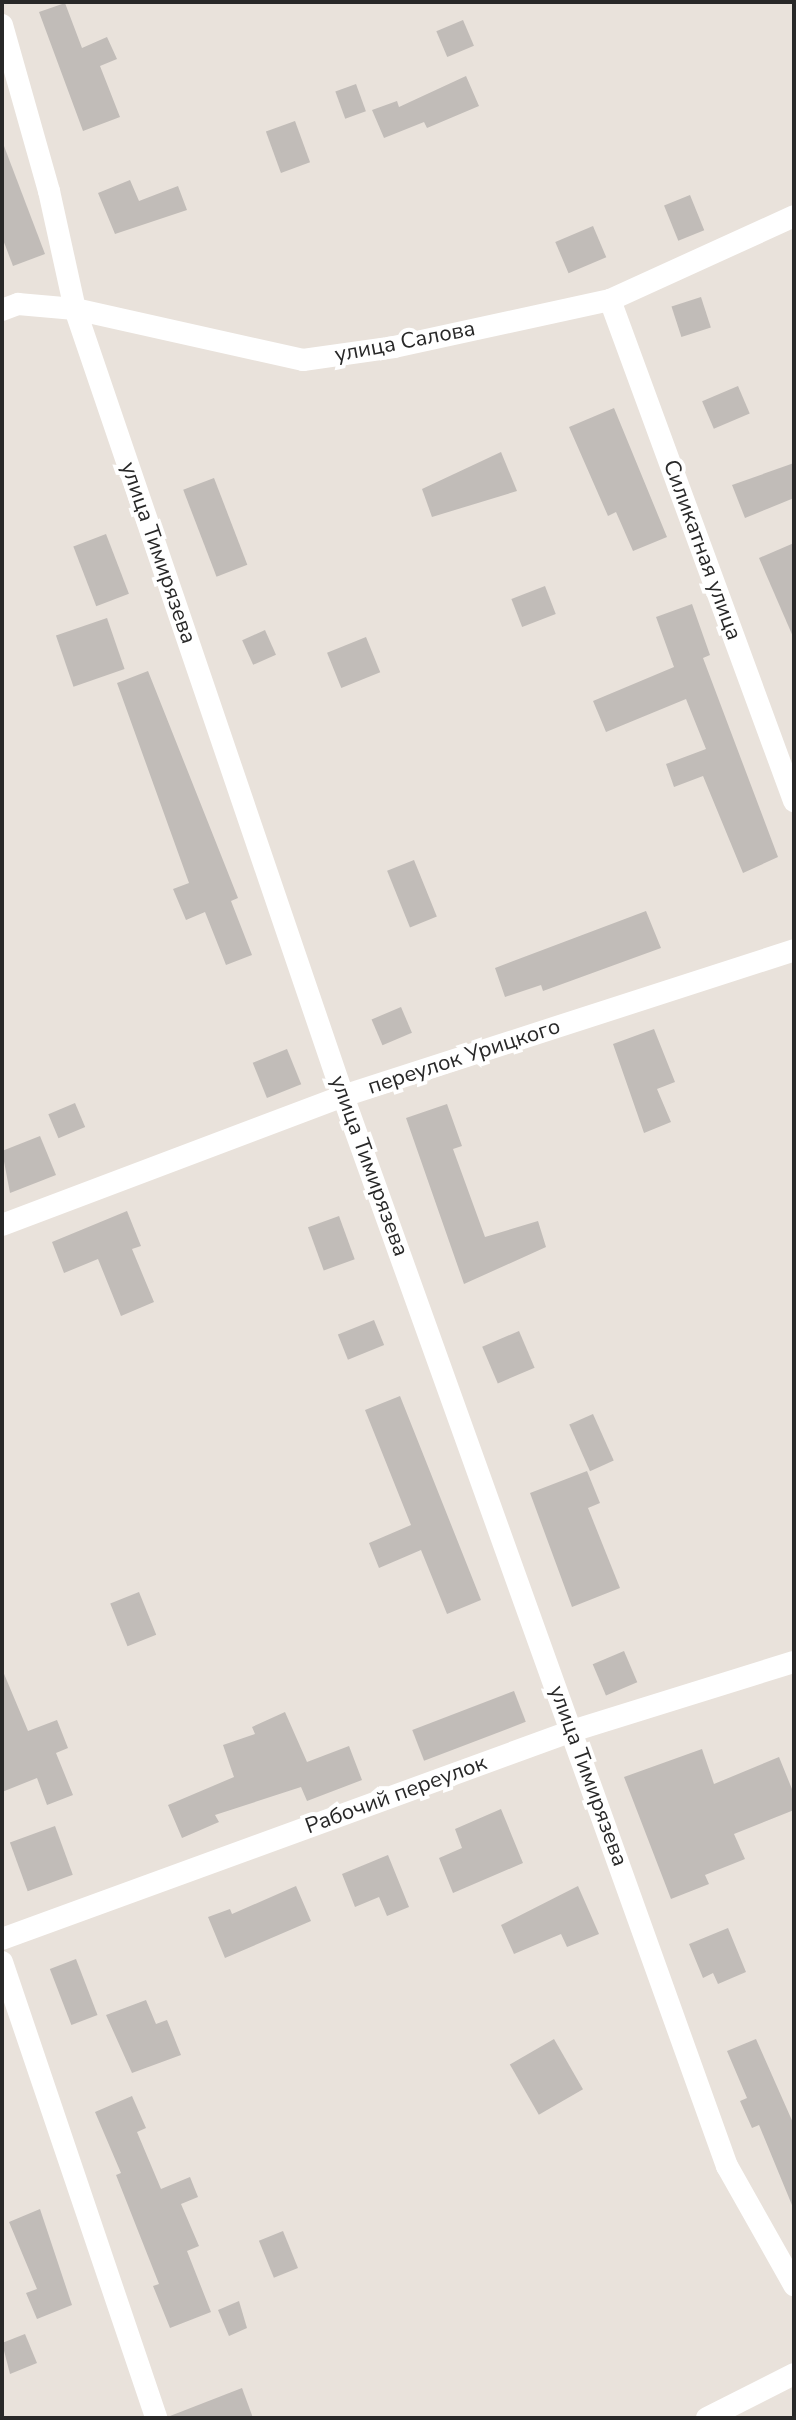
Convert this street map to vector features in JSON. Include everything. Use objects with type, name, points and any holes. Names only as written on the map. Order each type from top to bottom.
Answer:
[{"type":"street","name":"улица Тимирязева","points":[[2,25],[49,191],[75,309],[343,1096],[727,2166],[794,2285]]},
{"type":"street","name":"улица Салова","points":[[2,310],[18,304],[75,309],[303,360],[394,347],[610,300],[794,216]]},
{"type":"street","name":"Силикатная улица","points":[[610,300],[794,801]]},
{"type":"street","name":"переулок Урицкого","points":[[2,1225],[343,1096],[794,950]]},
{"type":"street","name":"Рабочий переулок","points":[[2,1939],[572,1731],[794,1662]]},
{"type":"street","points":[[2,1962],[156,2418]]},
{"type":"street","points":[[707,2418],[794,2374]]},
{"type":"building","points":[[65,3],[82,48],[107,37],[117,59],[100,66],[120,117],[83,131],[39,12]]},
{"type":"building","points":[[463,20],[474,46],[447,57],[436,31]]},
{"type":"building","points":[[466,76],[479,106],[427,128],[424,122],[384,138],[372,110],[397,101],[399,107]]},
{"type":"building","points":[[356,84],[366,111],[345,119],[335,92]]},
{"type":"building","points":[[295,121],[310,162],[281,173],[266,132]]},
{"type":"building","points":[[4,146],[45,254],[13,266],[2,237]]},
{"type":"building","points":[[130,180],[139,201],[178,186],[187,210],[115,234],[98,193]]},
{"type":"building","points":[[690,195],[704,230],[678,241],[664,205]]},
{"type":"building","points":[[593,226],[606,257],[569,273],[555,242]]},
{"type":"building","points":[[701,297],[711,327],[681,337],[672,307]]},
{"type":"building","points":[[738,386],[750,414],[714,429],[702,401]]},
{"type":"building","points":[[614,408],[667,537],[633,551],[616,512],[608,516],[569,427]]},
{"type":"building","points":[[501,452],[517,491],[432,517],[422,489]]},
{"type":"building","points":[[794,463],[794,498],[745,518],[732,485]]},
{"type":"building","points":[[214,478],[247,565],[217,577],[183,490]]},
{"type":"building","points":[[106,534],[129,594],[96,606],[73,547]]},
{"type":"building","points":[[794,543],[794,639],[759,558]]},
{"type":"building","points":[[545,586],[556,614],[522,627],[511,599]]},
{"type":"building","points":[[692,604],[710,655],[703,658],[778,857],[743,873],[703,776],[674,787],[666,764],[706,749],[686,699],[606,732],[593,701],[674,667],[656,617]]},
{"type":"building","points":[[107,618],[125,669],[74,687],[56,636]]},
{"type":"building","points":[[265,630],[276,655],[253,665],[242,640]]},
{"type":"building","points":[[366,637],[380,672],[341,688],[327,653]]},
{"type":"building","points":[[148,671],[238,898],[231,901],[252,955],[226,965],[205,912],[186,920],[173,889],[189,883],[117,683]]},
{"type":"building","points":[[414,860],[437,917],[410,927],[387,871]]},
{"type":"building","points":[[646,911],[661,948],[543,991],[541,985],[505,997],[495,968]]},
{"type":"building","points":[[401,1007],[412,1033],[382,1045],[372,1020]]},
{"type":"building","points":[[654,1029],[675,1082],[657,1089],[671,1122],[644,1133],[613,1044]]},
{"type":"building","points":[[287,1049],[301,1084],[267,1098],[253,1063]]},
{"type":"building","points":[[75,1103],[85,1127],[58,1138],[48,1114]]},
{"type":"building","points":[[447,1104],[462,1146],[453,1149],[485,1237],[538,1221],[546,1247],[464,1284],[406,1118]]},
{"type":"building","points":[[40,1136],[56,1175],[10,1193],[2,1151]]},
{"type":"building","points":[[127,1211],[141,1246],[132,1249],[154,1302],[121,1316],[98,1259],[64,1273],[52,1242]]},
{"type":"building","points":[[339,1216],[355,1259],[324,1271],[308,1227]]},
{"type":"building","points":[[374,1320],[384,1345],[348,1360],[338,1335]]},
{"type":"building","points":[[519,1331],[535,1368],[498,1383],[482,1347]]},
{"type":"building","points":[[400,1396],[481,1600],[447,1614],[421,1550],[379,1568],[369,1543],[411,1525],[365,1410]]},
{"type":"building","points":[[593,1414],[614,1461],[590,1471],[569,1425]]},
{"type":"building","points":[[587,1471],[600,1503],[588,1508],[620,1588],[572,1607],[530,1493]]},
{"type":"building","points":[[139,1592],[156,1635],[127,1646],[110,1604]]},
{"type":"building","points":[[624,1651],[637,1682],[606,1696],[593,1664]]},
{"type":"building","points":[[2,1669],[28,1731],[57,1720],[68,1748],[56,1753],[73,1795],[47,1805],[37,1778],[2,1792]]},
{"type":"building","points":[[514,1691],[526,1722],[424,1761],[412,1730]]},
{"type":"building","points":[[285,1712],[307,1762],[349,1746],[362,1780],[307,1801],[301,1787],[215,1815],[219,1822],[182,1838],[168,1805],[234,1777],[223,1745],[255,1734],[252,1727]]},
{"type":"building","points":[[702,1749],[714,1784],[779,1757],[794,1794],[794,1810],[734,1834],[745,1859],[705,1875],[709,1884],[671,1899],[624,1777]]},
{"type":"building","points":[[501,1809],[523,1863],[453,1893],[439,1858],[462,1848],[455,1829]]},
{"type":"building","points":[[55,1826],[73,1875],[28,1891],[10,1842]]},
{"type":"building","points":[[388,1855],[409,1907],[387,1916],[379,1897],[355,1907],[342,1874]]},
{"type":"building","points":[[296,1886],[311,1921],[225,1958],[208,1917],[230,1909],[232,1914]]},
{"type":"building","points":[[578,1886],[599,1934],[567,1947],[561,1934],[514,1954],[501,1925]]},
{"type":"building","points":[[728,1928],[746,1972],[718,1984],[713,1973],[703,1978],[689,1944]]},
{"type":"building","points":[[76,1959],[98,2015],[71,2025],[50,1969]]},
{"type":"building","points":[[146,2000],[156,2024],[167,2020],[181,2055],[132,2073],[106,2015]]},
{"type":"building","points":[[554,2039],[583,2089],[539,2115],[510,2064]]},
{"type":"building","points":[[756,2039],[794,2125],[794,2210],[759,2125],[752,2128],[740,2101],[747,2098],[727,2051]]},
{"type":"building","points":[[132,2096],[146,2128],[137,2132],[161,2189],[190,2177],[198,2197],[181,2204],[199,2246],[187,2251],[211,2312],[170,2328],[153,2286],[159,2284],[116,2175],[121,2173],[95,2112]]},
{"type":"building","points":[[40,2209],[72,2305],[37,2319],[26,2293],[37,2289],[9,2222]]},
{"type":"building","points":[[283,2231],[298,2268],[274,2278],[259,2241]]},
{"type":"building","points":[[239,2301],[247,2328],[229,2336],[218,2310]]},
{"type":"building","points":[[25,2334],[37,2363],[10,2374],[2,2343]]},
{"type":"building","points":[[242,2388],[253,2418],[170,2418],[170,2416]]}]
